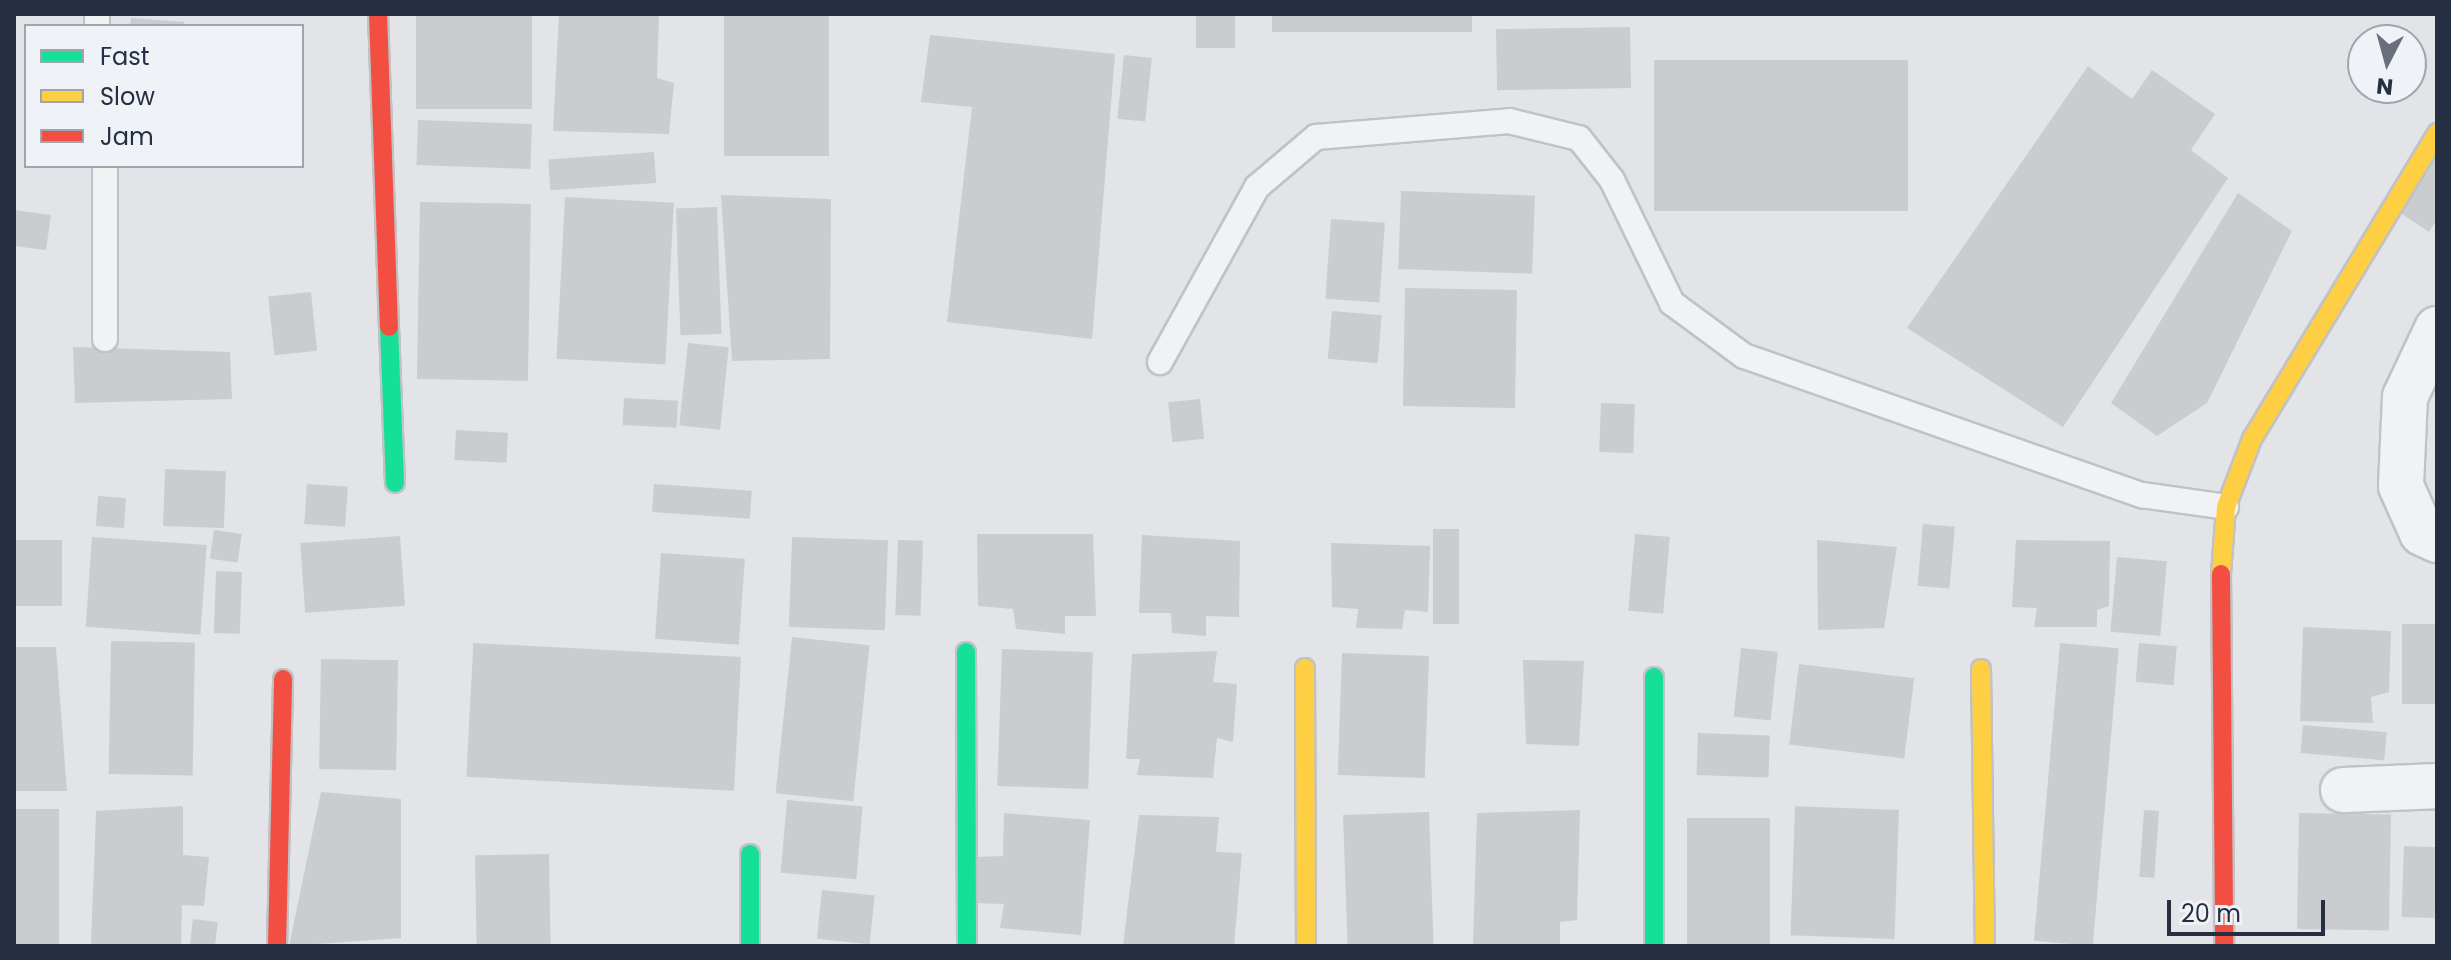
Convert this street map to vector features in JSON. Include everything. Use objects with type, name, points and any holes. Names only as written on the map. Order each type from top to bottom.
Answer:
[{"type":"street","points":[[378,14],[395,483]]},
{"type":"street","points":[[2224,946],[2219,599],[2226,507],[2252,439],[2437,133]]},
{"type":"street","points":[[2437,329],[2405,397],[2401,486],[2422,533],[2437,540]]},
{"type":"street","points":[[966,652],[967,946]]},
{"type":"street","points":[[1305,668],[1306,946]]},
{"type":"street","points":[[1981,669],[1985,946]]},
{"type":"street","points":[[1654,677],[1654,946]]},
{"type":"street","points":[[277,946],[283,679]]},
{"type":"street","points":[[2343,790],[2437,786]]},
{"type":"street","points":[[750,854],[750,946]]},
{"type":"lane","points":[[1160,362],[1257,187],[1316,137],[1509,121],[1579,138],[1612,180],[1672,303],[1744,356],[2142,495],[2226,507]]},
{"type":"lane","points":[[105,168],[105,339]]},
{"type":"building","points":[[416,14],[532,14],[532,109],[416,109]]},
{"type":"building","points":[[559,14],[659,14],[657,78],[674,83],[669,134],[553,131]]},
{"type":"building","points":[[724,14],[829,14],[829,156],[724,156]]},
{"type":"building","points":[[1196,14],[1235,14],[1235,48],[1196,48]]},
{"type":"building","points":[[1272,14],[1472,14],[1472,32],[1272,32]]},
{"type":"building","points":[[131,18],[184,22],[184,24],[130,24]]},
{"type":"building","points":[[1630,27],[1631,88],[1497,90],[1496,29]]},
{"type":"building","points":[[930,35],[1115,54],[1092,339],[947,322],[972,107],[921,102]]},
{"type":"building","points":[[1124,55],[1152,58],[1145,122],[1117,119]]},
{"type":"building","points":[[1654,60],[1908,60],[1908,211],[1654,211]]},
{"type":"building","points":[[2088,66],[2132,99],[2152,70],[2215,114],[2191,150],[2228,178],[2063,427],[1907,328]]},
{"type":"building","points":[[418,120],[532,124],[530,169],[416,165]]},
{"type":"building","points":[[2437,150],[2437,219],[2429,232],[2396,210]]},
{"type":"building","points":[[654,152],[656,183],[550,190],[548,159]]},
{"type":"building","points":[[1401,191],[1535,196],[1532,274],[1398,269]]},
{"type":"building","points":[[2238,193],[2292,231],[2207,403],[2157,436],[2111,403]]},
{"type":"building","points":[[721,195],[831,199],[830,359],[732,361]]},
{"type":"building","points":[[565,197],[674,203],[665,364],[557,359]]},
{"type":"building","points":[[420,202],[531,204],[528,381],[417,379]]},
{"type":"building","points":[[717,207],[721,334],[680,335],[676,208]]},
{"type":"building","points":[[14,210],[51,215],[46,250],[14,246]]},
{"type":"building","points":[[1331,219],[1385,223],[1379,303],[1325,299]]},
{"type":"building","points":[[1405,288],[1517,290],[1515,408],[1403,406]]},
{"type":"building","points":[[311,292],[317,351],[274,355],[268,296]]},
{"type":"building","points":[[1332,311],[1382,315],[1378,363],[1328,359]]},
{"type":"building","points":[[688,343],[729,347],[720,430],[679,426]]},
{"type":"building","points":[[73,347],[230,352],[232,399],[75,403]]},
{"type":"building","points":[[624,398],[678,401],[677,428],[623,425]]},
{"type":"building","points":[[1200,399],[1204,439],[1172,442],[1168,402]]},
{"type":"building","points":[[1601,403],[1635,404],[1633,453],[1599,452]]},
{"type":"building","points":[[456,430],[508,433],[506,463],[454,460]]},
{"type":"building","points":[[165,469],[226,471],[224,528],[163,526]]},
{"type":"building","points":[[307,484],[348,487],[345,527],[304,524]]},
{"type":"building","points":[[654,484],[752,491],[750,519],[652,512]]},
{"type":"building","points":[[98,496],[126,498],[124,528],[96,526]]},
{"type":"building","points":[[1923,524],[1955,527],[1949,589],[1918,586]]},
{"type":"building","points":[[1433,529],[1459,529],[1459,624],[1433,624]]},
{"type":"building","points":[[214,530],[242,534],[238,563],[210,559]]},
{"type":"building","points":[[977,534],[1093,534],[1096,616],[1065,616],[1065,634],[1016,629],[1013,609],[978,606]]},
{"type":"building","points":[[1635,534],[1670,537],[1663,614],[1628,611]]},
{"type":"building","points":[[1142,535],[1240,541],[1239,617],[1206,616],[1206,636],[1172,633],[1171,613],[1139,613]]},
{"type":"building","points":[[400,536],[405,606],[305,613],[300,543]]},
{"type":"building","points":[[92,537],[207,545],[200,635],[86,627]]},
{"type":"building","points":[[792,537],[888,540],[885,630],[789,627]]},
{"type":"building","points":[[14,540],[62,540],[62,606],[14,606]]},
{"type":"building","points":[[898,540],[923,541],[920,616],[895,615]]},
{"type":"building","points":[[1817,540],[1897,547],[1884,628],[1818,630]]},
{"type":"building","points":[[2016,540],[2110,541],[2109,606],[2097,610],[2097,627],[2034,627],[2037,608],[2012,607]]},
{"type":"building","points":[[1331,543],[1430,546],[1428,612],[1405,610],[1402,629],[1356,628],[1358,609],[1332,607]]},
{"type":"building","points":[[661,553],[745,559],[739,645],[655,639]]},
{"type":"building","points":[[2117,557],[2167,561],[2160,636],[2110,632]]},
{"type":"building","points":[[216,571],[242,572],[240,634],[214,633]]},
{"type":"building","points":[[2402,624],[2437,624],[2437,704],[2402,704]]},
{"type":"building","points":[[2303,627],[2391,631],[2389,692],[2371,697],[2373,723],[2300,721]]},
{"type":"building","points":[[792,637],[870,645],[853,801],[776,793]]},
{"type":"building","points":[[111,641],[195,642],[193,775],[109,774]]},
{"type":"building","points":[[473,643],[741,657],[734,791],[466,777]]},
{"type":"building","points":[[2060,643],[2119,648],[2093,946],[2034,941]]},
{"type":"building","points":[[2139,643],[2177,646],[2173,685],[2136,682]]},
{"type":"building","points":[[14,647],[56,647],[67,791],[14,791]]},
{"type":"building","points":[[1741,648],[1778,652],[1771,720],[1734,717]]},
{"type":"building","points":[[1002,649],[1093,652],[1088,789],[997,786]]},
{"type":"building","points":[[1217,651],[1213,682],[1237,684],[1233,742],[1217,738],[1213,778],[1137,775],[1140,759],[1126,759],[1132,654]]},
{"type":"building","points":[[1342,653],[1429,656],[1425,778],[1338,775]]},
{"type":"building","points":[[321,659],[398,660],[396,770],[319,769]]},
{"type":"building","points":[[1523,660],[1584,661],[1579,746],[1526,744]]},
{"type":"building","points":[[1799,664],[1914,678],[1904,759],[1789,744]]},
{"type":"building","points":[[2303,725],[2387,732],[2384,760],[2301,753]]},
{"type":"building","points":[[1698,733],[1770,736],[1768,777],[1697,775]]},
{"type":"building","points":[[321,792],[401,799],[401,938],[289,946]]},
{"type":"building","points":[[787,800],[863,807],[856,879],[781,873]]},
{"type":"building","points":[[183,806],[183,855],[209,857],[204,906],[182,905],[181,946],[91,945],[96,811]]},
{"type":"building","points":[[1795,806],[1899,810],[1894,939],[1791,935]]},
{"type":"building","points":[[14,809],[59,809],[59,946],[14,946]]},
{"type":"building","points":[[1580,810],[1577,920],[1560,922],[1560,945],[1473,945],[1477,813]]},
{"type":"building","points":[[2144,810],[2159,811],[2154,878],[2139,877]]},
{"type":"building","points":[[1429,812],[1434,946],[1348,946],[1343,815]]},
{"type":"building","points":[[1004,813],[1090,820],[1081,935],[1000,928],[1004,904],[974,903],[977,857],[1003,856]]},
{"type":"building","points":[[2299,813],[2391,815],[2389,931],[2297,929]]},
{"type":"building","points":[[1139,815],[1219,817],[1216,852],[1242,853],[1234,946],[1123,945]]},
{"type":"building","points":[[1687,818],[1770,818],[1770,946],[1687,946]]},
{"type":"building","points":[[2404,846],[2437,847],[2435,918],[2402,917]]},
{"type":"building","points":[[549,854],[551,946],[477,946],[475,855]]},
{"type":"building","points":[[822,890],[875,896],[870,944],[817,939]]},
{"type":"building","points":[[193,919],[218,922],[215,946],[190,946]]},
{"type":"traffic: fast","points":[[389,327],[395,483]]},
{"type":"traffic: fast","points":[[966,652],[967,946]]},
{"type":"traffic: fast","points":[[1654,677],[1654,946]]},
{"type":"traffic: fast","points":[[750,854],[750,946]]},
{"type":"traffic: slow","points":[[2221,574],[2226,507],[2252,439],[2437,133]]},
{"type":"traffic: slow","points":[[1305,668],[1306,946]]},
{"type":"traffic: slow","points":[[1981,669],[1985,946]]},
{"type":"traffic: jam","points":[[378,14],[389,327]]},
{"type":"traffic: jam","points":[[2221,574],[2224,946]]},
{"type":"traffic: jam","points":[[277,946],[283,679]]}]
